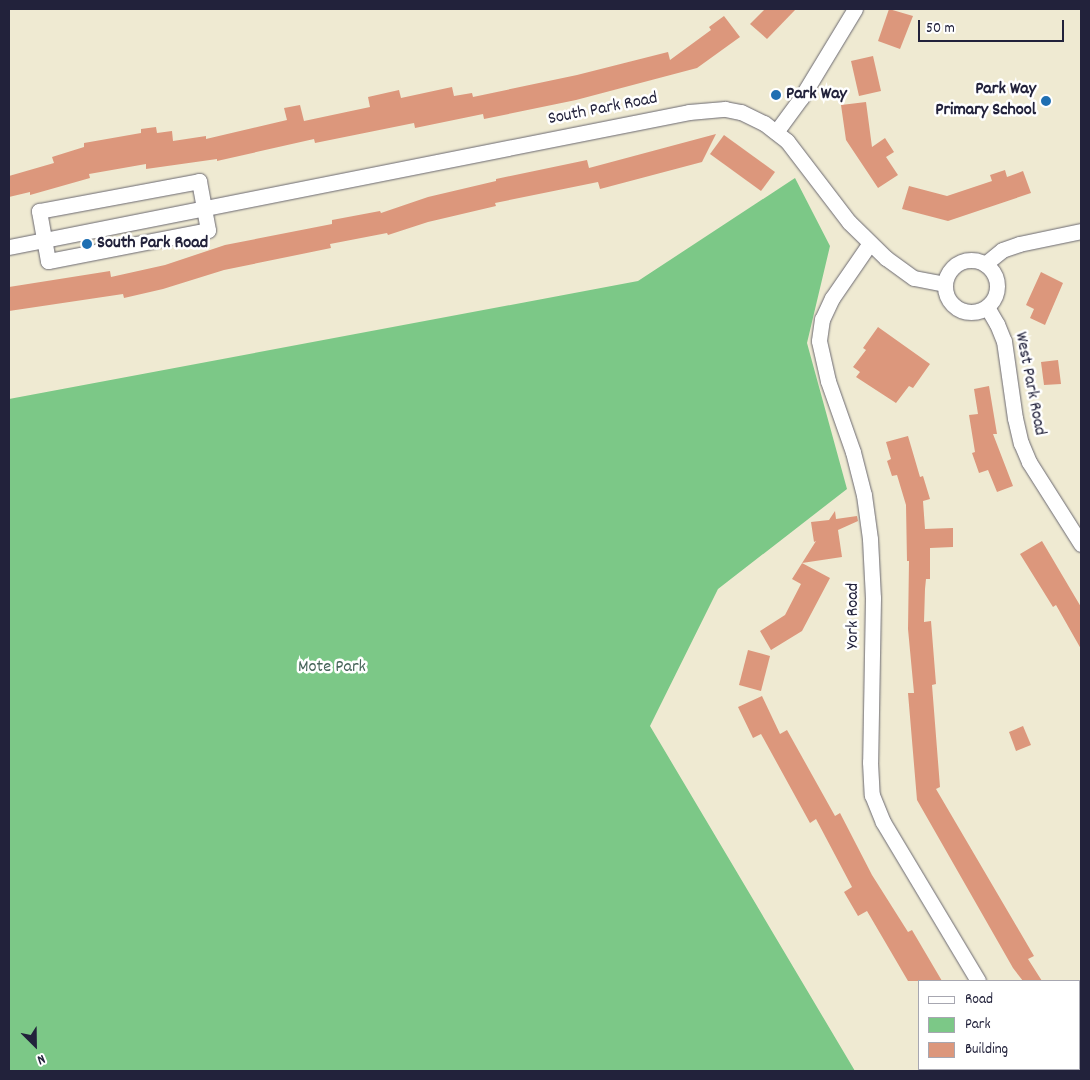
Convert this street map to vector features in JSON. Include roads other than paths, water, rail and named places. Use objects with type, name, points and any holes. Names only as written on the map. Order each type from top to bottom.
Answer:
[{"type":"street","points":[[776,132],[812,82],[856,9]]},
{"type":"street","name":"South Park Road","points":[[9,247],[703,110],[725,109],[741,112],[764,123],[776,132],[796,152],[849,222],[886,258],[914,278],[944,284]]},
{"type":"street","points":[[199,181],[208,230],[48,261],[44,239],[39,211],[199,181]]},
{"type":"street","points":[[985,264],[1002,250],[1036,239],[1081,231]]},
{"type":"street","name":"York Road","points":[[870,243],[832,298],[822,320],[819,341],[828,381],[853,452],[864,495],[870,539],[873,598],[871,788],[876,808],[883,822],[977,980]]},
{"type":"street","points":[[973,260],[985,264],[994,273],[997,285],[995,297],[987,307],[973,313],[958,310],[948,299],[944,284],[951,269],[961,262],[973,260]]},
{"type":"street","name":"West Park Road","points":[[987,307],[997,324],[1004,342],[1015,418],[1021,443],[1029,462],[1081,544]]},
{"type":"place","name":"Park Way","points":[[776,95]]},
{"type":"place","name":"Park Way Primary School","points":[[1046,101]]},
{"type":"place","name":"South Park Road","points":[[87,244]]},
{"type":"park label","name":"Mote Park","points":[[332,668]]}]
